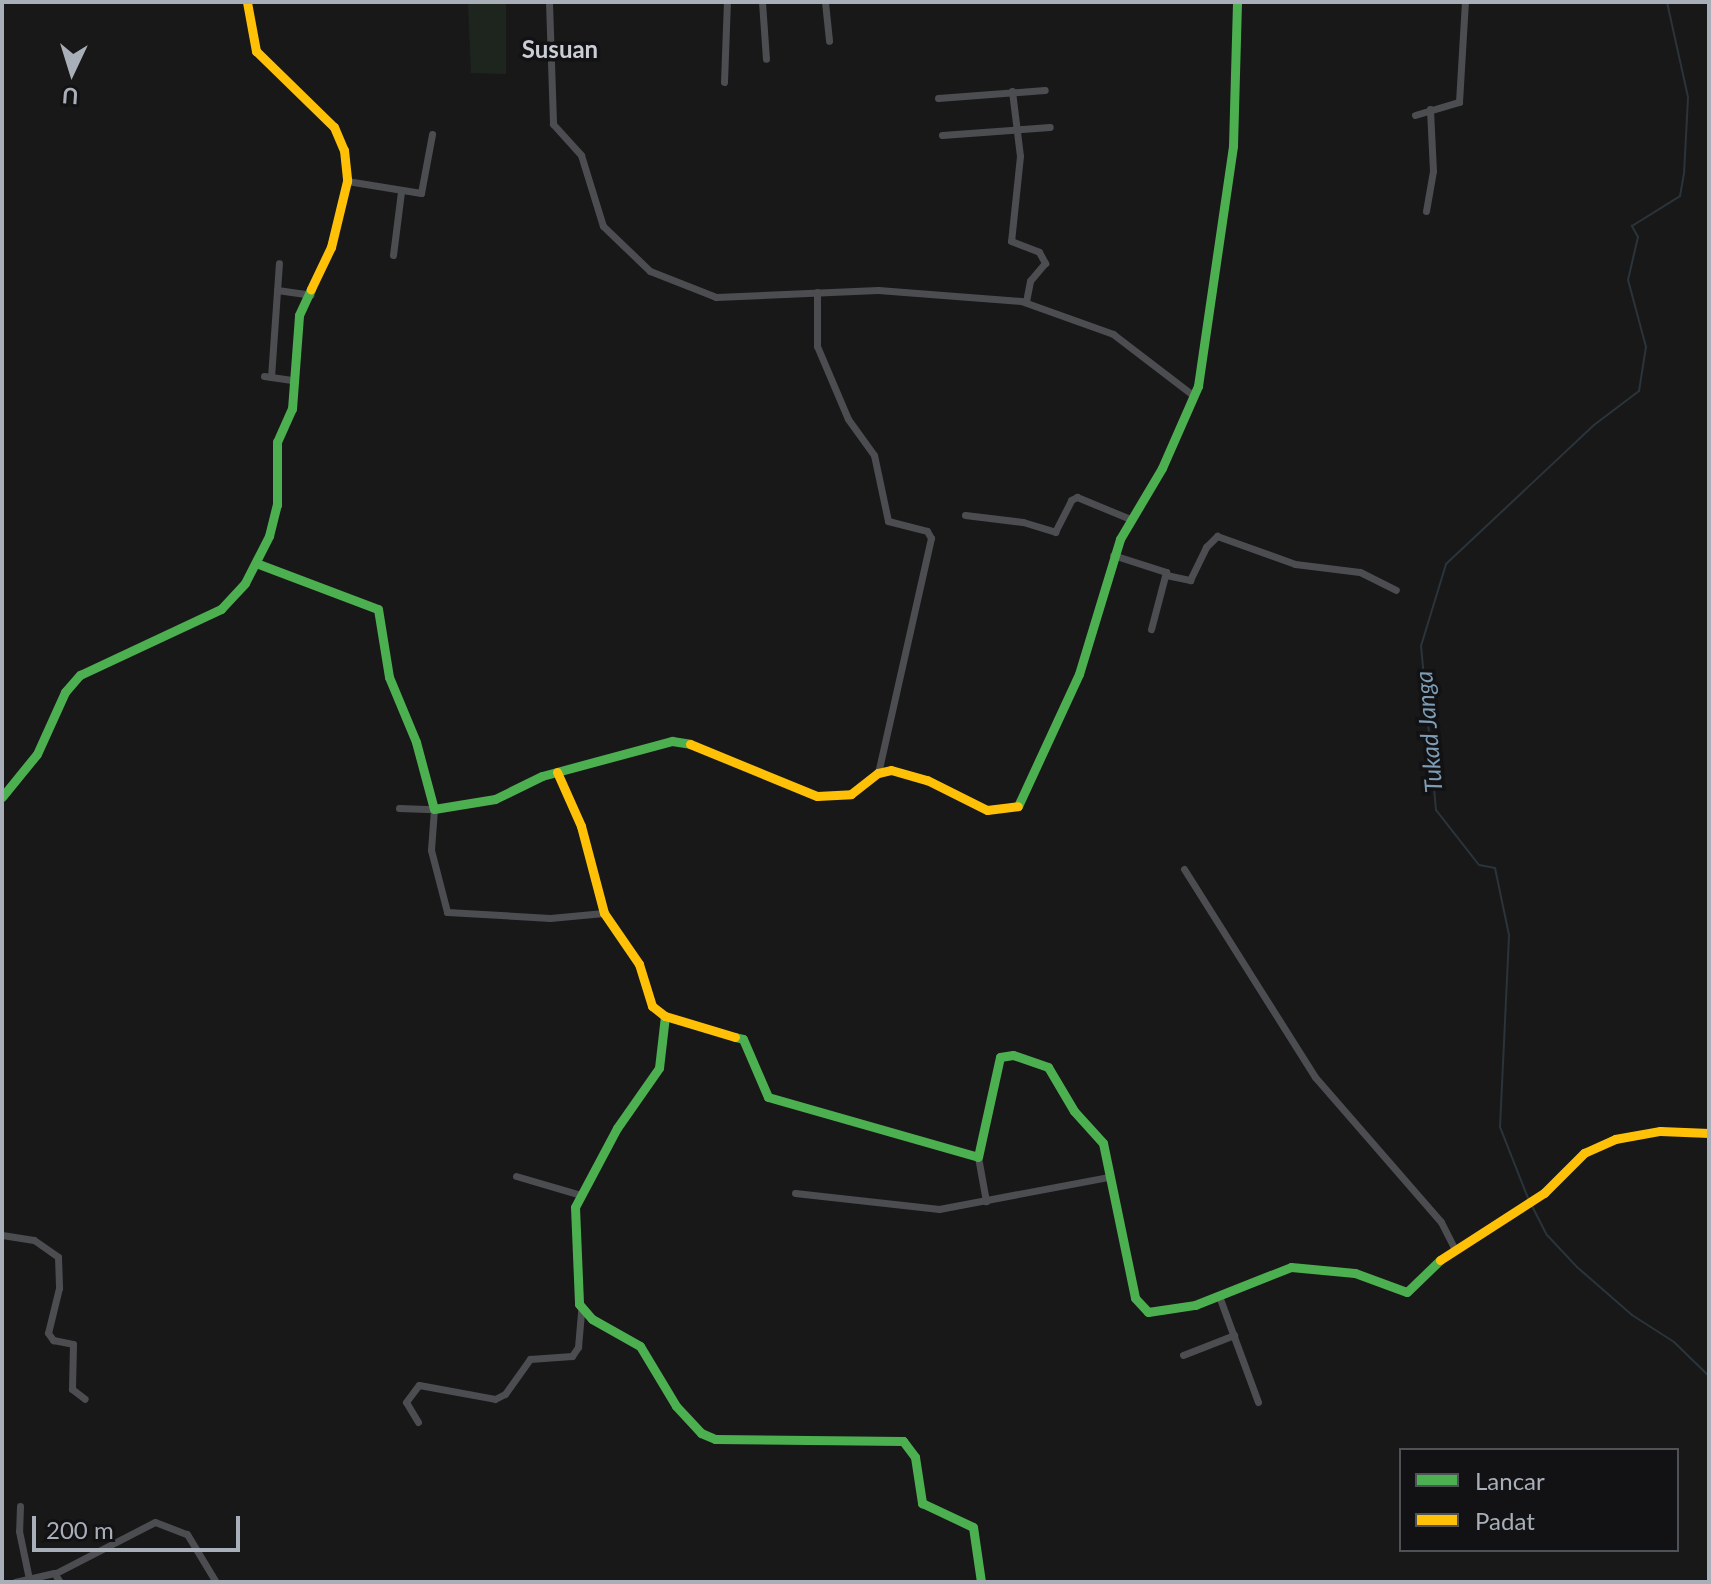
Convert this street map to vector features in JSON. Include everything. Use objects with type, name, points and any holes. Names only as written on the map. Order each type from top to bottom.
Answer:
[{"type":"street","points":[[2,797],[37,754],[65,692],[80,675],[221,609],[256,563],[277,505],[277,442],[292,409],[299,315],[311,295],[338,224],[347,181],[344,150],[334,127],[256,51],[247,2]]},
{"type":"street","points":[[549,2],[553,124],[578,148],[594,209],[611,238],[650,271],[706,295],[878,290],[1026,302],[1113,334],[1194,396]]},
{"type":"street","points":[[724,82],[727,2]]},
{"type":"street","points":[[762,2],[766,59]]},
{"type":"street","points":[[825,2],[829,41]]},
{"type":"street","points":[[878,773],[911,774],[1000,814],[1020,805],[1079,674],[1113,555],[1130,519],[1162,468],[1194,396],[1233,146],[1237,2]]},
{"type":"street","points":[[1415,115],[1459,102],[1465,2]]},
{"type":"street","points":[[938,98],[1045,90]]},
{"type":"street","points":[[1012,91],[1020,173],[1012,244],[1036,250],[1045,263],[1030,281],[1026,302]]},
{"type":"street","points":[[1426,211],[1433,171],[1430,109]]},
{"type":"street","points":[[942,135],[1050,127]]},
{"type":"street","points":[[347,181],[401,192],[422,191],[432,134]]},
{"type":"street","points":[[393,255],[401,192]]},
{"type":"street","points":[[279,263],[268,377],[294,380]]},
{"type":"street","points":[[277,290],[311,295]]},
{"type":"street","points":[[399,808],[434,809],[495,799],[557,772],[672,741],[695,745],[817,796],[851,794],[878,773],[931,538],[927,531],[888,521],[874,455],[848,419],[817,346],[817,292]]},
{"type":"street","points":[[965,515],[1015,520],[1055,532],[1071,500],[1077,497],[1130,519]]},
{"type":"street","points":[[1166,575],[1190,580],[1206,547],[1217,536],[1295,564],[1360,572],[1396,590]]},
{"type":"street","points":[[1113,555],[1164,570],[1166,575],[1151,629]]},
{"type":"street","points":[[256,563],[378,609],[389,677],[416,742],[434,809],[431,850],[447,912],[550,918],[604,913]]},
{"type":"street","points":[[557,772],[581,826],[604,913],[639,964],[652,1006],[665,1016],[743,1039],[760,1088],[777,1102],[978,1157]]},
{"type":"street","points":[[1184,869],[1315,1077],[1441,1222],[1455,1249]]},
{"type":"street","points":[[418,1422],[406,1402],[419,1385],[495,1399],[505,1394],[530,1359],[572,1356],[578,1347],[581,1309],[574,1241],[581,1195],[624,1115],[659,1068],[665,1016]]},
{"type":"street","points":[[986,1201],[978,1157],[996,1064],[1000,1057],[1013,1055],[1042,1064],[1053,1073],[1074,1111],[1103,1143],[1138,1307],[1165,1311],[1219,1296],[1291,1267],[1355,1273],[1401,1292],[1455,1249],[1544,1193],[1584,1153],[1615,1139],[1674,1130],[1709,1133]]},
{"type":"street","points":[[516,1176],[581,1195]]},
{"type":"street","points":[[795,1193],[919,1209],[986,1201],[1109,1177]]},
{"type":"street","points":[[2,1235],[34,1240],[58,1257],[59,1288],[48,1333],[53,1340],[73,1344],[72,1389],[85,1399]]},
{"type":"street","points":[[1219,1296],[1258,1402]]},
{"type":"street","points":[[581,1309],[640,1346],[683,1415],[715,1439],[903,1441],[915,1457],[922,1503],[973,1527],[981,1582]]},
{"type":"street","points":[[1183,1355],[1234,1335]]},
{"type":"street","points":[[20,1506],[19,1531],[29,1579]]},
{"type":"street","points":[[15,1582],[56,1573],[155,1522],[187,1534],[216,1582]]},
{"type":"street","points":[[56,1573],[60,1582]]},
{"type":"shaded area","points":[[468,2],[506,2],[506,74],[471,73]]},
{"type":"waterway","name":"Tukad Janga","points":[[1528,1198],[1500,1127],[1509,935],[1495,868],[1479,865],[1436,810],[1421,646],[1446,564],[1594,425],[1639,391],[1646,347],[1628,280],[1638,237],[1632,226],[1680,196],[1684,174],[1688,97],[1667,2]]},
{"type":"waterway","name":"Tukad Janga","points":[[1531,1204],[1547,1235],[1577,1267],[1632,1315],[1674,1342],[1709,1376]]},
{"type":"traffic: fast","points":[[1018,806],[1079,674],[1120,539],[1162,468],[1198,386],[1233,146],[1237,2]]},
{"type":"traffic: fast","points":[[2,797],[37,754],[65,692],[80,675],[221,609],[245,583],[269,536],[277,505],[277,442],[292,409],[299,315],[311,289]]},
{"type":"traffic: fast","points":[[256,563],[378,609],[389,677],[416,742],[434,809],[495,799],[542,776],[672,741],[690,744]]},
{"type":"traffic: fast","points":[[665,1016],[659,1068],[617,1128],[575,1207],[579,1304],[592,1319],[640,1346],[676,1406],[701,1433],[715,1439],[903,1441],[915,1457],[922,1503],[973,1527],[981,1582]]},
{"type":"traffic: fast","points":[[735,1037],[743,1039],[768,1097],[978,1157],[1000,1057],[1013,1055],[1048,1067],[1074,1111],[1103,1143],[1135,1298],[1148,1312],[1195,1305],[1291,1267],[1355,1273],[1407,1292],[1440,1260]]},
{"type":"traffic: slow","points":[[247,2],[256,51],[334,127],[344,150],[347,181],[331,247],[311,289]]},
{"type":"traffic: slow","points":[[690,744],[817,796],[851,794],[878,773],[891,770],[927,780],[987,810],[1018,806]]},
{"type":"traffic: slow","points":[[557,772],[581,826],[604,913],[639,964],[652,1006],[665,1016],[735,1037]]},
{"type":"traffic: slow","points":[[1440,1260],[1544,1193],[1584,1153],[1615,1139],[1660,1131],[1709,1133]]},
{"type":"district","name":"Susuan","points":[[560,49]]}]
